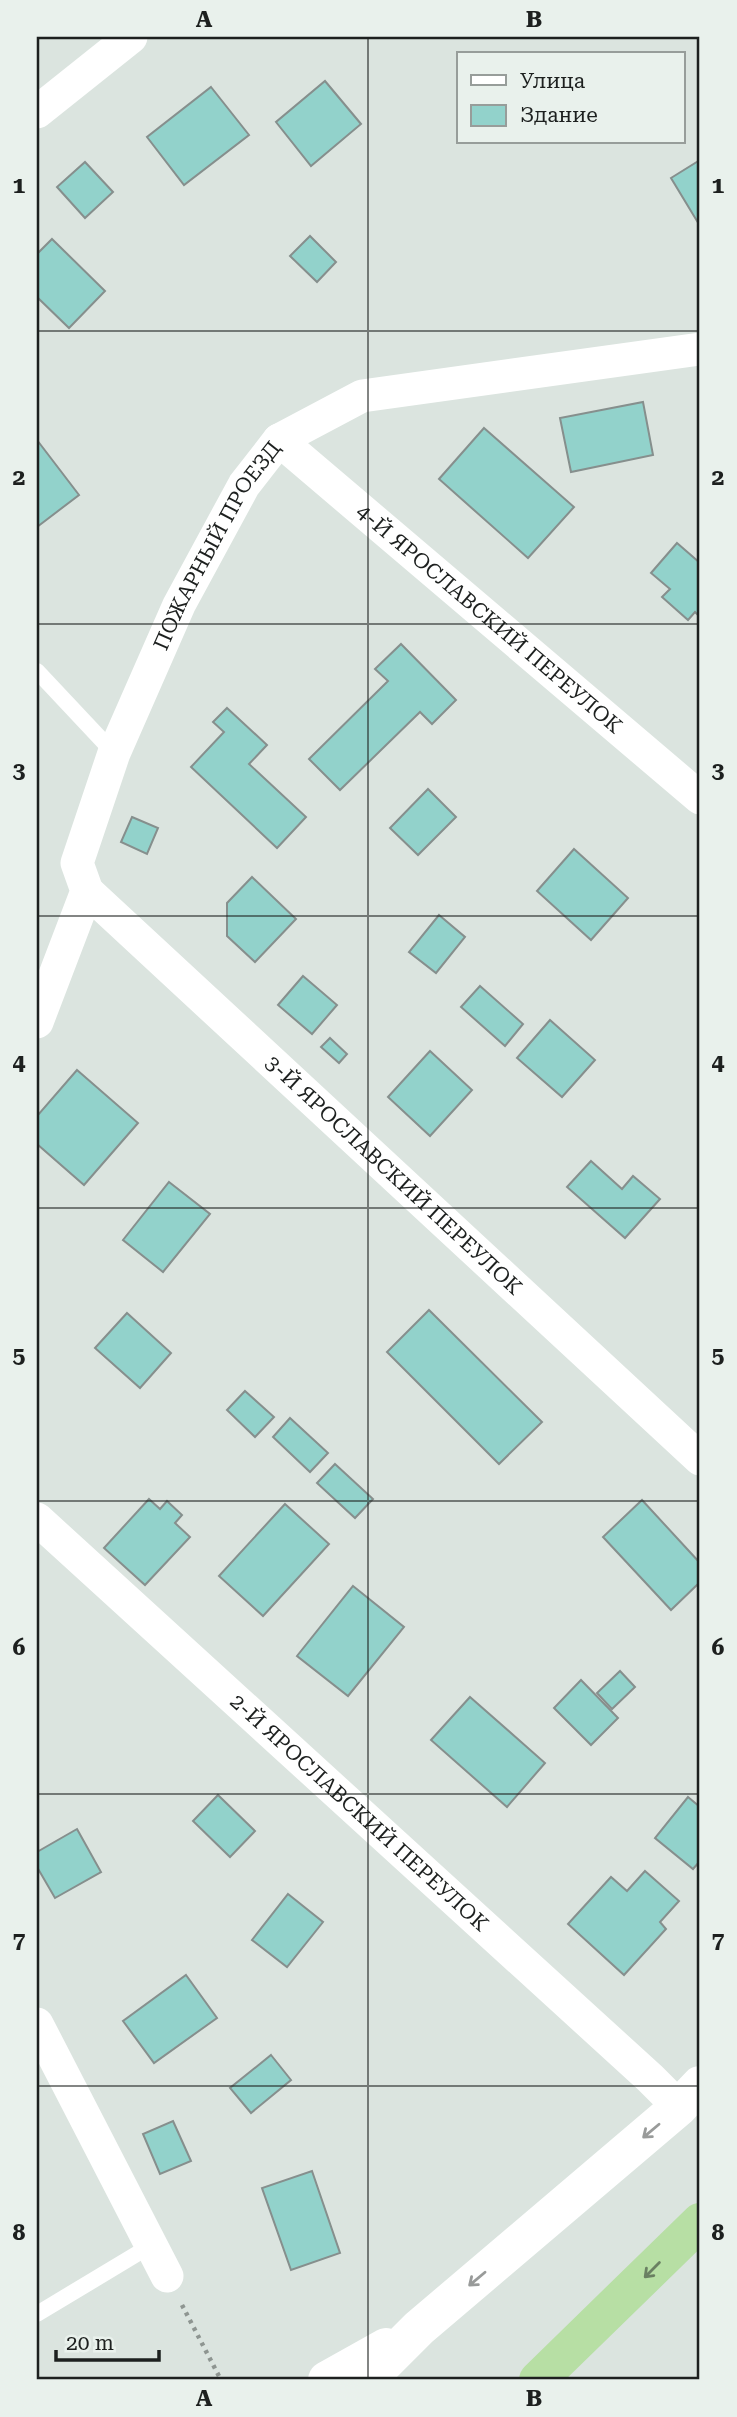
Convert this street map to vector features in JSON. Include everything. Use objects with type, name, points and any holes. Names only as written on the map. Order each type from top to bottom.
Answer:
[{"type":"highway","points":[[538,2380],[700,2222]]},
{"type":"street","points":[[37,112],[131,37]]},
{"type":"street","name":"ПОЖАРНЫЙ ПРОЕЗД","points":[[87,891],[77,863],[114,754],[180,605],[244,485],[279,440],[362,396],[700,349]]},
{"type":"street","name":"4-Й ЯРОСЛАВСКИЙ ПЕРЕУЛОК","points":[[279,440],[700,798]]},
{"type":"street","points":[[37,1021],[87,891]]},
{"type":"street","name":"3-Й ЯРОСЛАВСКИЙ ПЕРЕУЛОК","points":[[87,891],[700,1459]]},
{"type":"street","name":"2-Й ЯРОСЛАВСКИЙ ПЕРЕУЛОК","points":[[37,1520],[650,2078],[690,2096]]},
{"type":"street","points":[[37,2024],[167,2276]]},
{"type":"street","points":[[367,2380],[419,2328],[690,2096]]},
{"type":"street","points":[[327,2380],[419,2328]]},
{"type":"lane","points":[[37,671],[114,754]]},
{"type":"lane","points":[[37,2314],[150,2246]]},
{"type":"path","points":[[167,2276],[221,2380]]},
{"type":"building","points":[[325,81],[361,124],[311,166],[276,122]]},
{"type":"building","points":[[211,87],[249,135],[184,185],[147,137]]},
{"type":"building","points":[[700,160],[700,226],[671,178]]},
{"type":"building","points":[[85,162],[113,192],[85,218],[57,187]]},
{"type":"building","points":[[310,236],[336,262],[317,282],[290,256]]},
{"type":"building","points":[[52,239],[105,291],[69,328],[37,297],[37,254]]},
{"type":"building","points":[[643,402],[653,455],[571,472],[560,418]]},
{"type":"building","points":[[484,428],[574,507],[528,558],[439,479]]},
{"type":"building","points":[[37,440],[79,495],[37,527]]},
{"type":"building","points":[[677,543],[700,563],[700,617],[695,612],[688,620],[662,597],[670,589],[651,573]]},
{"type":"building","points":[[401,644],[456,700],[432,724],[420,712],[340,790],[309,759],[388,681],[375,669]]},
{"type":"building","points":[[227,708],[267,745],[249,764],[306,817],[277,848],[191,767],[224,732],[213,722]]},
{"type":"building","points":[[428,789],[456,817],[418,855],[390,828]]},
{"type":"building","points":[[132,817],[158,828],[147,854],[121,842]]},
{"type":"building","points":[[574,849],[628,898],[591,940],[537,891]]},
{"type":"building","points":[[252,877],[296,919],[255,962],[227,936],[227,903]]},
{"type":"building","points":[[439,915],[465,937],[436,973],[409,952]]},
{"type":"building","points":[[303,976],[337,1005],[312,1034],[278,1005]]},
{"type":"building","points":[[480,986],[523,1024],[505,1046],[461,1007]]},
{"type":"building","points":[[550,1020],[595,1060],[562,1097],[517,1058]]},
{"type":"building","points":[[330,1038],[347,1054],[339,1063],[321,1047]]},
{"type":"building","points":[[430,1051],[472,1090],[430,1136],[388,1097]]},
{"type":"building","points":[[77,1070],[138,1123],[84,1185],[37,1144],[37,1116]]},
{"type":"building","points":[[591,1161],[622,1189],[633,1176],[660,1199],[625,1238],[567,1187]]},
{"type":"building","points":[[169,1182],[210,1214],[163,1272],[123,1240]]},
{"type":"building","points":[[429,1310],[542,1422],[499,1464],[387,1352]]},
{"type":"building","points":[[127,1313],[171,1353],[140,1388],[95,1348]]},
{"type":"building","points":[[245,1391],[274,1417],[255,1437],[227,1410]]},
{"type":"building","points":[[290,1418],[328,1453],[310,1472],[273,1437]]},
{"type":"building","points":[[335,1464],[373,1499],[355,1518],[317,1483]]},
{"type":"building","points":[[149,1499],[160,1509],[167,1501],[182,1515],[175,1523],[190,1537],[145,1585],[104,1548]]},
{"type":"building","points":[[642,1500],[700,1563],[700,1582],[671,1610],[603,1537]]},
{"type":"building","points":[[285,1504],[329,1544],[263,1616],[219,1576]]},
{"type":"building","points":[[353,1586],[404,1627],[348,1696],[297,1656]]},
{"type":"building","points":[[620,1671],[635,1687],[612,1709],[597,1693]]},
{"type":"building","points":[[581,1680],[618,1718],[591,1745],[554,1708]]},
{"type":"building","points":[[470,1697],[545,1763],[507,1807],[431,1740]]},
{"type":"building","points":[[218,1795],[255,1831],[230,1857],[193,1821]]},
{"type":"building","points":[[688,1797],[700,1807],[700,1861],[693,1869],[655,1838]]},
{"type":"building","points":[[77,1829],[101,1872],[55,1898],[37,1867],[37,1852]]},
{"type":"building","points":[[645,1871],[679,1901],[660,1922],[666,1929],[624,1975],[568,1924],[611,1877],[627,1891]]},
{"type":"building","points":[[288,1894],[323,1922],[287,1967],[252,1940]]},
{"type":"building","points":[[186,1975],[217,2018],[154,2063],[123,2021]]},
{"type":"building","points":[[271,2055],[291,2080],[251,2113],[230,2088]]},
{"type":"building","points":[[173,2121],[191,2161],[160,2174],[143,2134]]},
{"type":"building","points":[[312,2171],[340,2253],[291,2270],[262,2188]]}]
